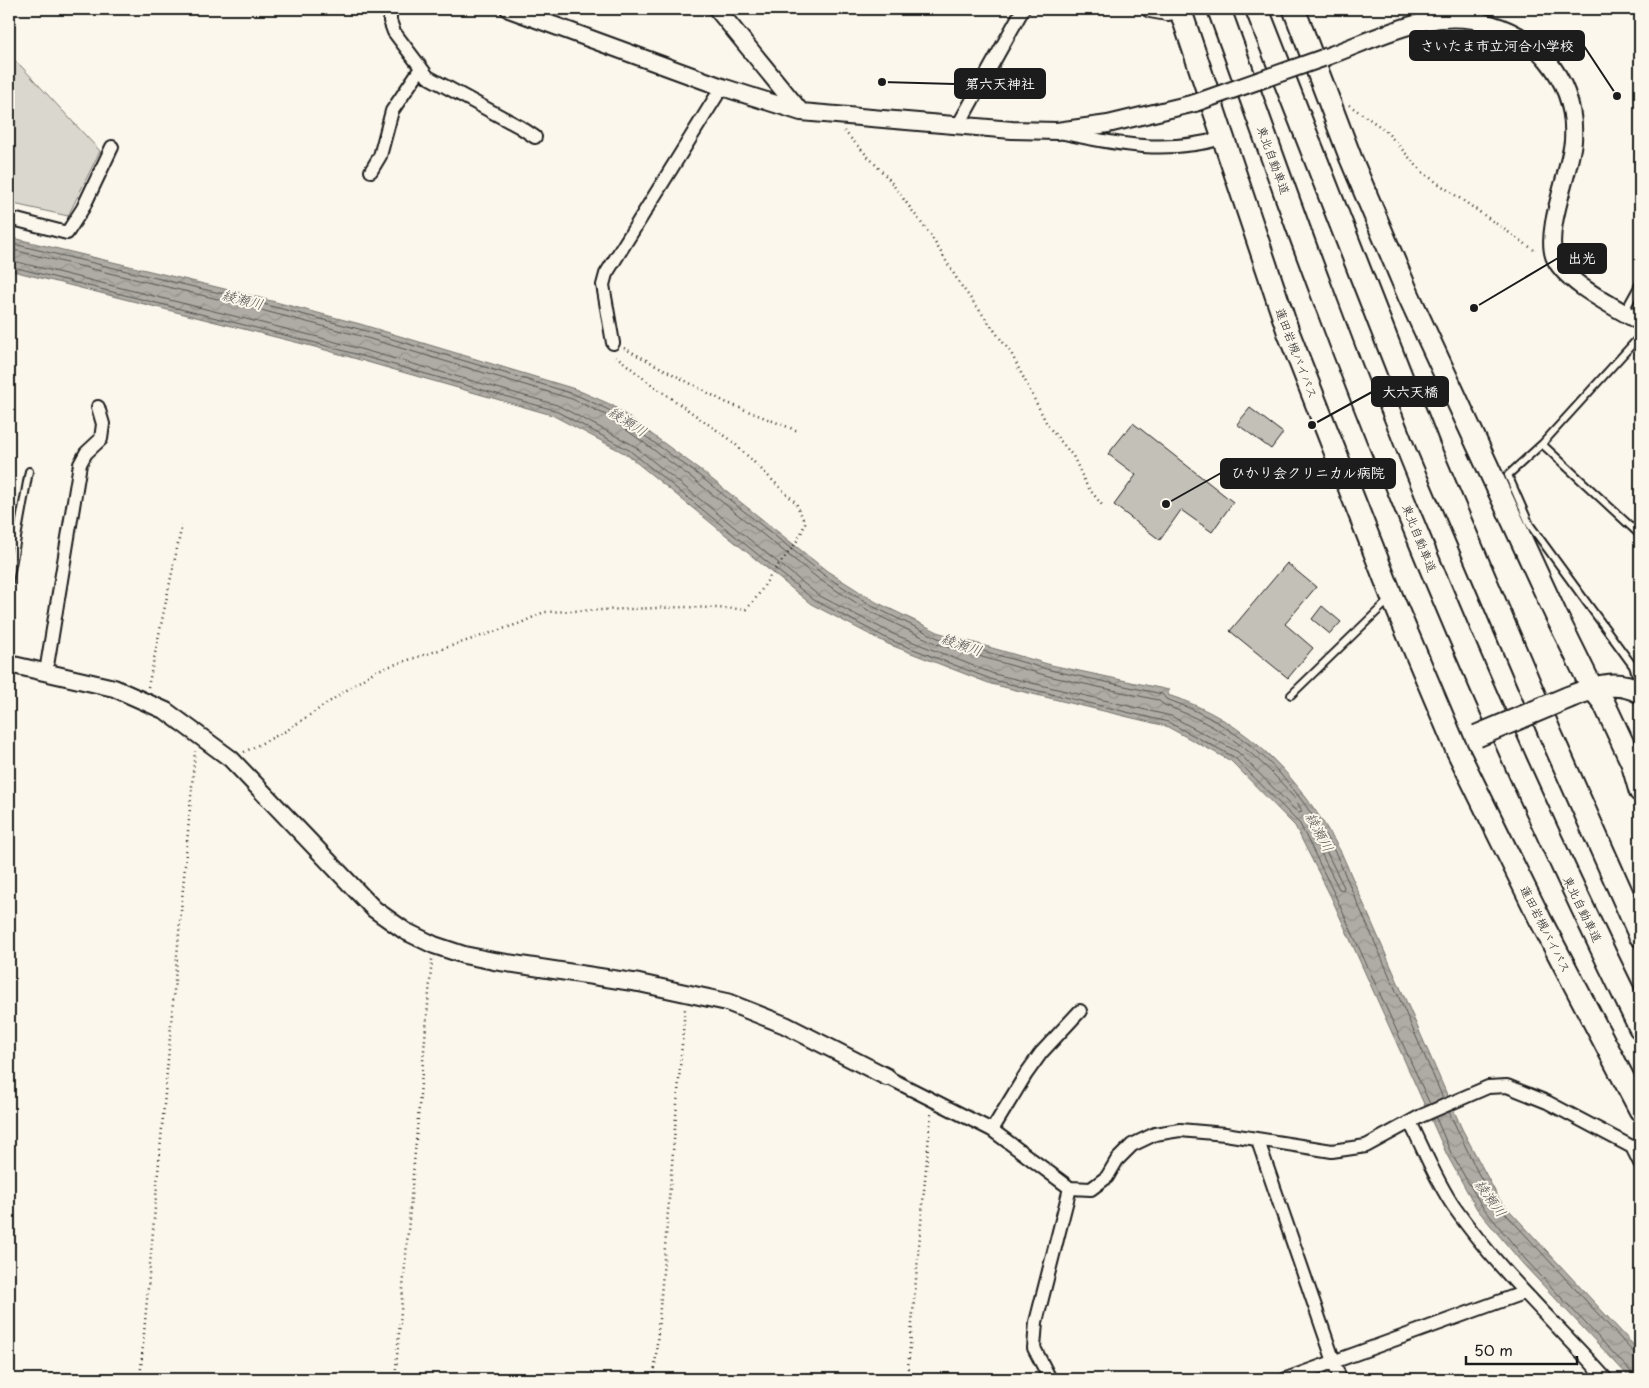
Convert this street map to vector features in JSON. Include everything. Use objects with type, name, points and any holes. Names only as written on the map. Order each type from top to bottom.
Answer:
[{"type":"highway","name":"蓮田岩槻バイパス","points":[[1180,9],[1289,334],[1392,597],[1455,746],[1540,919],[1640,1110]]},
{"type":"highway","name":"東北自動車道","points":[[1219,9],[1323,296],[1438,582],[1513,757],[1640,1027]]},
{"type":"highway","points":[[1257,9],[1428,446],[1550,733],[1640,935]]},
{"type":"highway","points":[[1294,9],[1351,159],[1408,294],[1552,606],[1592,688],[1604,703],[1632,763],[1640,791]]},
{"type":"highway","points":[[1455,746],[1592,688],[1616,684],[1630,686],[1640,692]]},
{"type":"street","points":[[390,9],[390,21],[394,32],[421,68],[435,83],[520,127],[535,138]]},
{"type":"street","points":[[510,9],[722,87],[801,112],[1012,130],[1057,131],[1151,147],[1196,146],[1222,138]]},
{"type":"street","points":[[718,9],[801,112]]},
{"type":"street","points":[[959,124],[1023,9]]},
{"type":"street","points":[[1150,9],[1167,12],[1180,9]]},
{"type":"street","points":[[1057,131],[1108,124],[1195,103],[1423,22],[1446,19],[1492,24],[1509,30],[1536,48],[1557,72],[1567,91],[1573,114],[1573,141],[1568,175],[1554,224],[1552,244],[1554,257],[1571,278],[1640,322]]},
{"type":"street","points":[[371,171],[380,156],[392,110],[421,68]]},
{"type":"street","points":[[613,342],[602,285],[606,274],[722,87]]},
{"type":"street","points":[[9,218],[67,233],[83,208],[112,147]]},
{"type":"street","points":[[46,672],[80,464],[86,453],[101,439],[103,424],[98,406]]},
{"type":"street","points":[[9,664],[114,688],[166,711],[231,758],[374,909],[405,931],[434,945],[464,955],[686,992],[728,1002],[768,1018],[992,1130],[1070,1188],[1091,1188],[1107,1177],[1117,1160],[1132,1145],[1155,1134],[1180,1130],[1225,1134],[1258,1141],[1332,1151],[1366,1146],[1416,1119],[1462,1098],[1488,1087],[1507,1086],[1547,1102],[1632,1147],[1640,1163]]},
{"type":"street","points":[[992,1130],[1026,1074],[1080,1011]]},
{"type":"street","points":[[1416,1119],[1434,1174],[1453,1206],[1524,1293],[1606,1379]]},
{"type":"street","points":[[1258,1141],[1340,1379]]},
{"type":"street","points":[[1050,1379],[1034,1348],[1036,1322],[1070,1188]]},
{"type":"street","points":[[1286,1379],[1524,1293]]},
{"type":"lane","points":[[1624,312],[1640,282]]},
{"type":"lane","points":[[1640,336],[1542,444],[1508,475],[1530,525],[1633,666],[1640,688]]},
{"type":"lane","points":[[1542,444],[1640,535]]},
{"type":"lane","points":[[9,582],[29,471]]},
{"type":"lane","points":[[1291,695],[1392,597]]},
{"type":"path","points":[[1347,103],[1385,130],[1422,172],[1540,254]]},
{"type":"path","points":[[827,114],[882,171],[931,236],[960,284],[1011,353],[1048,426],[1073,456],[1088,486],[1102,505]]},
{"type":"path","points":[[613,342],[725,402],[798,431]]},
{"type":"path","points":[[231,758],[286,731],[375,671],[521,623],[544,612],[685,607],[746,609],[801,537],[805,523],[796,503],[732,440],[616,358],[613,342]]},
{"type":"path","points":[[145,701],[182,525]]},
{"type":"path","points":[[140,1379],[197,732]]},
{"type":"path","points":[[395,1379],[434,945]]},
{"type":"path","points":[[654,1379],[686,992]]},
{"type":"path","points":[[907,1379],[933,1099]]},
{"type":"shaded area","points":[[9,58],[20,65],[100,151],[68,216],[9,203]]},
{"type":"water","name":"綾瀬川","points":[[9,237],[360,324],[575,389],[612,405],[699,469],[827,571],[876,602],[940,633],[1051,665],[1169,690],[1168,695],[1197,706],[1224,720],[1270,756],[1290,777],[1325,825],[1341,852],[1462,1129],[1499,1199],[1640,1352],[1640,1379],[1631,1379],[1522,1263],[1477,1209],[1447,1155],[1331,897],[1295,826],[1231,761],[1166,726],[991,684],[888,644],[811,604],[626,454],[552,415],[315,347],[9,270]]},
{"type":"building","points":[[1250,408],[1283,433],[1271,449],[1237,424]]},
{"type":"building","points":[[1133,423],[1233,502],[1212,532],[1181,510],[1160,540],[1114,505],[1136,475],[1108,454]]},
{"type":"building","points":[[1287,563],[1316,587],[1285,624],[1313,648],[1288,678],[1230,631]]},
{"type":"building","points":[[1322,606],[1341,622],[1330,634],[1312,619]]},
{"type":"place","name":"第六天神社","points":[[882,82]]},
{"type":"place","name":"さいたま市立河合小学校","points":[[1617,96]]},
{"type":"place","name":"出光","points":[[1474,308]]},
{"type":"place","name":"大六天橋","points":[[1312,425]]},
{"type":"place","name":"ひかり会クリニカル病院","points":[[1166,504]]}]
